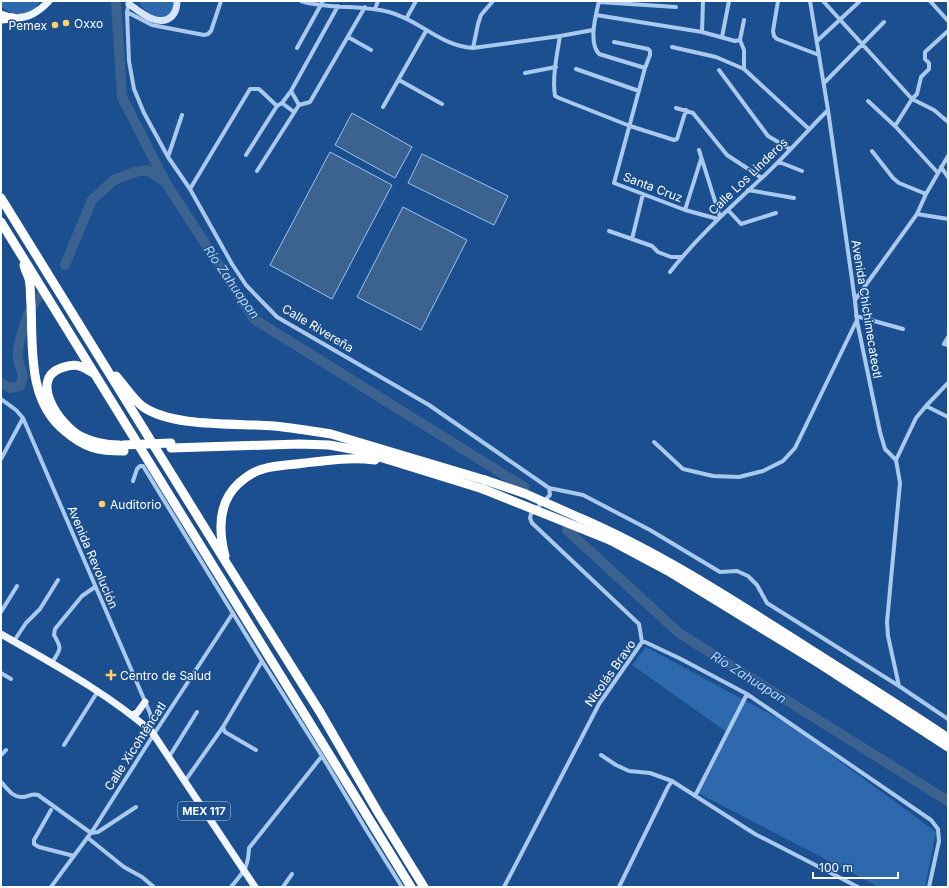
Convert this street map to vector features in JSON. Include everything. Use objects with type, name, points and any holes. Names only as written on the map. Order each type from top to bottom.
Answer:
[{"type":"highway","points":[[1,19],[13,18]]},
{"type":"highway","points":[[1,198],[320,712],[379,814],[424,887]]},
{"type":"highway","points":[[1,222],[411,887]]},
{"type":"highway","points":[[18,249],[29,281],[32,316],[33,366],[40,395],[49,414],[61,428],[77,442],[96,449],[306,438],[326,438],[352,441]]},
{"type":"highway","points":[[94,374],[80,365],[67,366],[55,370],[48,380],[48,394],[55,411],[62,420],[80,436],[123,448]]},
{"type":"highway","points":[[108,372],[117,376],[142,406],[166,417],[194,422],[274,426],[331,434],[484,485],[610,540],[668,571],[820,664],[948,747]]},
{"type":"highway","points":[[171,445],[329,445],[357,450],[484,485],[526,494],[612,532],[674,564],[948,738]]},
{"type":"highway","points":[[227,564],[222,544],[220,518],[223,505],[233,488],[247,476],[262,469],[338,459],[357,458],[398,462]]},
{"type":"main road","points":[[38,12],[41,1]]},
{"type":"main road","points":[[1,14],[13,18],[28,16],[38,12],[49,1]]},
{"type":"main road","points":[[129,2],[149,17],[162,21],[173,15],[176,10],[177,1]]},
{"type":"main road","name":"MEX 117","points":[[1,634],[98,690],[132,715],[153,733],[255,887]]},
{"type":"main road","points":[[132,715],[137,713],[145,702]]},
{"type":"street","points":[[127,12],[152,25],[204,35],[211,32],[221,1]]},
{"type":"street","points":[[301,1],[338,6],[364,7],[390,12],[406,18],[448,43],[462,47],[473,48],[593,30]]},
{"type":"street","points":[[375,9],[378,1]]},
{"type":"street","points":[[406,18],[416,1]]},
{"type":"street","points":[[473,48],[481,15],[493,1]]},
{"type":"street","points":[[656,6],[658,1]]},
{"type":"street","points":[[702,32],[703,1]]},
{"type":"street","points":[[722,37],[729,1]]},
{"type":"street","points":[[778,1],[773,31],[774,36],[777,39],[819,55]]},
{"type":"street","name":"Avenida Chichimecateotl","points":[[810,1],[828,110],[856,316],[880,432],[886,449],[896,460],[900,483],[887,622],[888,636],[899,686]]},
{"type":"street","points":[[823,1],[912,99],[934,110],[948,122]]},
{"type":"street","points":[[817,41],[860,1]]},
{"type":"street","points":[[930,1],[948,21]]},
{"type":"street","name":"Calle Rivereña","points":[[129,2],[127,12],[129,61],[134,90],[144,113],[168,157],[190,189],[232,264],[246,284],[277,317],[429,405],[549,488]]},
{"type":"street","points":[[645,68],[599,54],[595,45],[593,30],[599,2],[676,7]]},
{"type":"street","points":[[297,48],[322,3]]},
{"type":"street","points":[[246,155],[277,106],[282,103],[291,91],[338,6]]},
{"type":"street","points":[[257,171],[299,104],[310,102],[364,7]]},
{"type":"street","points":[[596,15],[702,32],[740,40]]},
{"type":"street","points":[[744,20],[740,40],[744,50],[744,69]]},
{"type":"street","points":[[824,83],[884,22]]},
{"type":"street","points":[[383,107],[426,31]]},
{"type":"street","points":[[896,126],[912,99],[917,94],[921,77],[929,69],[929,63],[925,59],[925,52],[948,31]]},
{"type":"street","points":[[560,36],[556,67],[556,96],[630,126],[676,140],[686,110]]},
{"type":"street","points":[[348,37],[371,50]]},
{"type":"street","points":[[614,42],[648,49],[650,51],[630,126]]},
{"type":"street","points":[[672,47],[716,57],[744,69],[809,129]]},
{"type":"street","points":[[525,73],[556,67]]},
{"type":"street","points":[[576,69],[639,91]]},
{"type":"street","points":[[719,70],[768,136],[790,149]]},
{"type":"street","points":[[399,80],[442,104]]},
{"type":"street","points":[[190,189],[250,89],[259,89],[277,106]]},
{"type":"street","points":[[291,91],[299,104]]},
{"type":"street","points":[[868,101],[896,126],[938,173]]},
{"type":"street","points":[[282,103],[294,112]]},
{"type":"street","points":[[676,108],[693,113],[727,155],[762,178]]},
{"type":"street","name":"Calle Los Linderos","points":[[670,272],[682,256],[719,218],[779,162],[828,110]]},
{"type":"street","points":[[168,157],[182,115]]},
{"type":"street","name":"Santa Cruz","points":[[630,126],[614,183],[685,210],[719,218]]},
{"type":"street","points":[[699,150],[719,218]]},
{"type":"street","points":[[872,151],[893,178],[900,183],[926,194]]},
{"type":"street","points":[[855,301],[917,214],[926,194],[948,156]]},
{"type":"street","points":[[685,210],[702,158]]},
{"type":"street","points":[[779,162],[802,171]]},
{"type":"street","points":[[941,167],[948,177]]},
{"type":"street","points":[[748,190],[794,198]]},
{"type":"street","points":[[632,239],[643,194]]},
{"type":"street","points":[[728,210],[741,224],[746,224],[776,213]]},
{"type":"street","points":[[917,214],[948,219]]},
{"type":"street","points":[[609,231],[652,246],[658,252],[671,257],[682,256]]},
{"type":"street","points":[[856,316],[903,329]]},
{"type":"street","points":[[654,442],[683,469],[713,476],[738,477],[763,471],[783,461],[795,448],[857,321]]},
{"type":"street","points":[[948,337],[944,344],[948,345]]},
{"type":"street","points":[[896,460],[916,418],[948,383]]},
{"type":"street","name":"Avenida Revolución","points":[[1,399],[16,410],[23,418],[150,713],[153,733]]},
{"type":"street","points":[[926,406],[948,417]]},
{"type":"street","points":[[1,459],[23,418]]},
{"type":"street","points":[[134,481],[137,469],[140,466],[143,466],[322,756],[366,831],[402,887]]},
{"type":"street","points":[[642,642],[639,624],[532,523],[530,518],[531,514],[550,495],[549,488],[583,495],[650,530],[720,572],[737,571],[748,576],[757,585],[767,603],[899,686],[948,719]]},
{"type":"street","points":[[14,641],[26,623],[40,608],[58,580]]},
{"type":"street","points":[[1,612],[17,586]]},
{"type":"street","points":[[52,664],[60,650],[60,643],[54,635],[55,629],[82,596],[95,587]]},
{"type":"street","name":"Calle Xicohténcatl","points":[[51,887],[88,838],[153,733],[233,613]]},
{"type":"street","name":"Nicolás Bravo","points":[[504,887],[599,704],[642,642],[679,658],[746,694],[931,820],[938,829],[939,841],[928,887]]},
{"type":"street","points":[[184,781],[223,728],[262,661]]},
{"type":"street","points":[[1,673],[11,679]]},
{"type":"street","points":[[64,745],[98,690]]},
{"type":"street","points":[[695,796],[746,694]]},
{"type":"street","points":[[169,757],[197,712]]},
{"type":"street","points":[[223,728],[225,732],[256,750]]},
{"type":"street","points":[[1,755],[6,750]]},
{"type":"street","points":[[601,755],[616,765],[629,771],[650,773],[672,781],[756,834],[858,887]]},
{"type":"street","points":[[231,887],[244,872],[248,863],[249,848],[322,756]]},
{"type":"street","points":[[619,887],[672,781]]},
{"type":"street","points":[[1,782],[16,796],[22,797],[34,794],[38,795],[91,833],[98,832],[136,807]]},
{"type":"street","points":[[51,810],[34,840],[34,844],[39,847],[74,856]]},
{"type":"street","points":[[88,838],[124,867],[142,877],[154,887]]},
{"type":"street","points":[[283,887],[292,874]]},
{"type":"shaded area","points":[[1,1],[39,1],[37,7],[32,11],[22,14],[15,14],[5,9],[1,5]]},
{"type":"shaded area","points":[[138,1],[173,1],[173,6],[172,10],[166,16],[158,17],[147,12]]},
{"type":"shaded area","points":[[352,113],[412,147],[395,178],[335,145]]},
{"type":"shaded area","points":[[330,152],[392,185],[332,299],[270,265]]},
{"type":"shaded area","points":[[422,154],[508,196],[494,225],[408,183]]},
{"type":"shaded area","points":[[403,207],[467,240],[421,330],[357,297]]},
{"type":"shaded area","points":[[646,647],[792,726],[936,832],[925,887],[879,887],[698,793],[728,733],[632,665]]},
{"type":"waterway","name":"Río Zahuapan","points":[[116,1],[122,97],[166,183],[254,319],[524,487]]},
{"type":"waterway","points":[[65,265],[92,200],[114,180],[135,172],[147,170],[164,181]]},
{"type":"waterway","points":[[1,383],[10,388],[20,386],[23,375],[18,359],[19,344],[28,316],[40,295]]},
{"type":"waterway","name":"Río Zahuapan","points":[[567,530],[679,633],[948,801]]},
{"type":"place","name":"Oxxo","points":[[66,23]]},
{"type":"place","name":"Pemex","points":[[55,25]]},
{"type":"place","name":"Auditorio","points":[[102,504]]},
{"type":"place","name":"Centro de Salud","points":[[111,675]]}]
